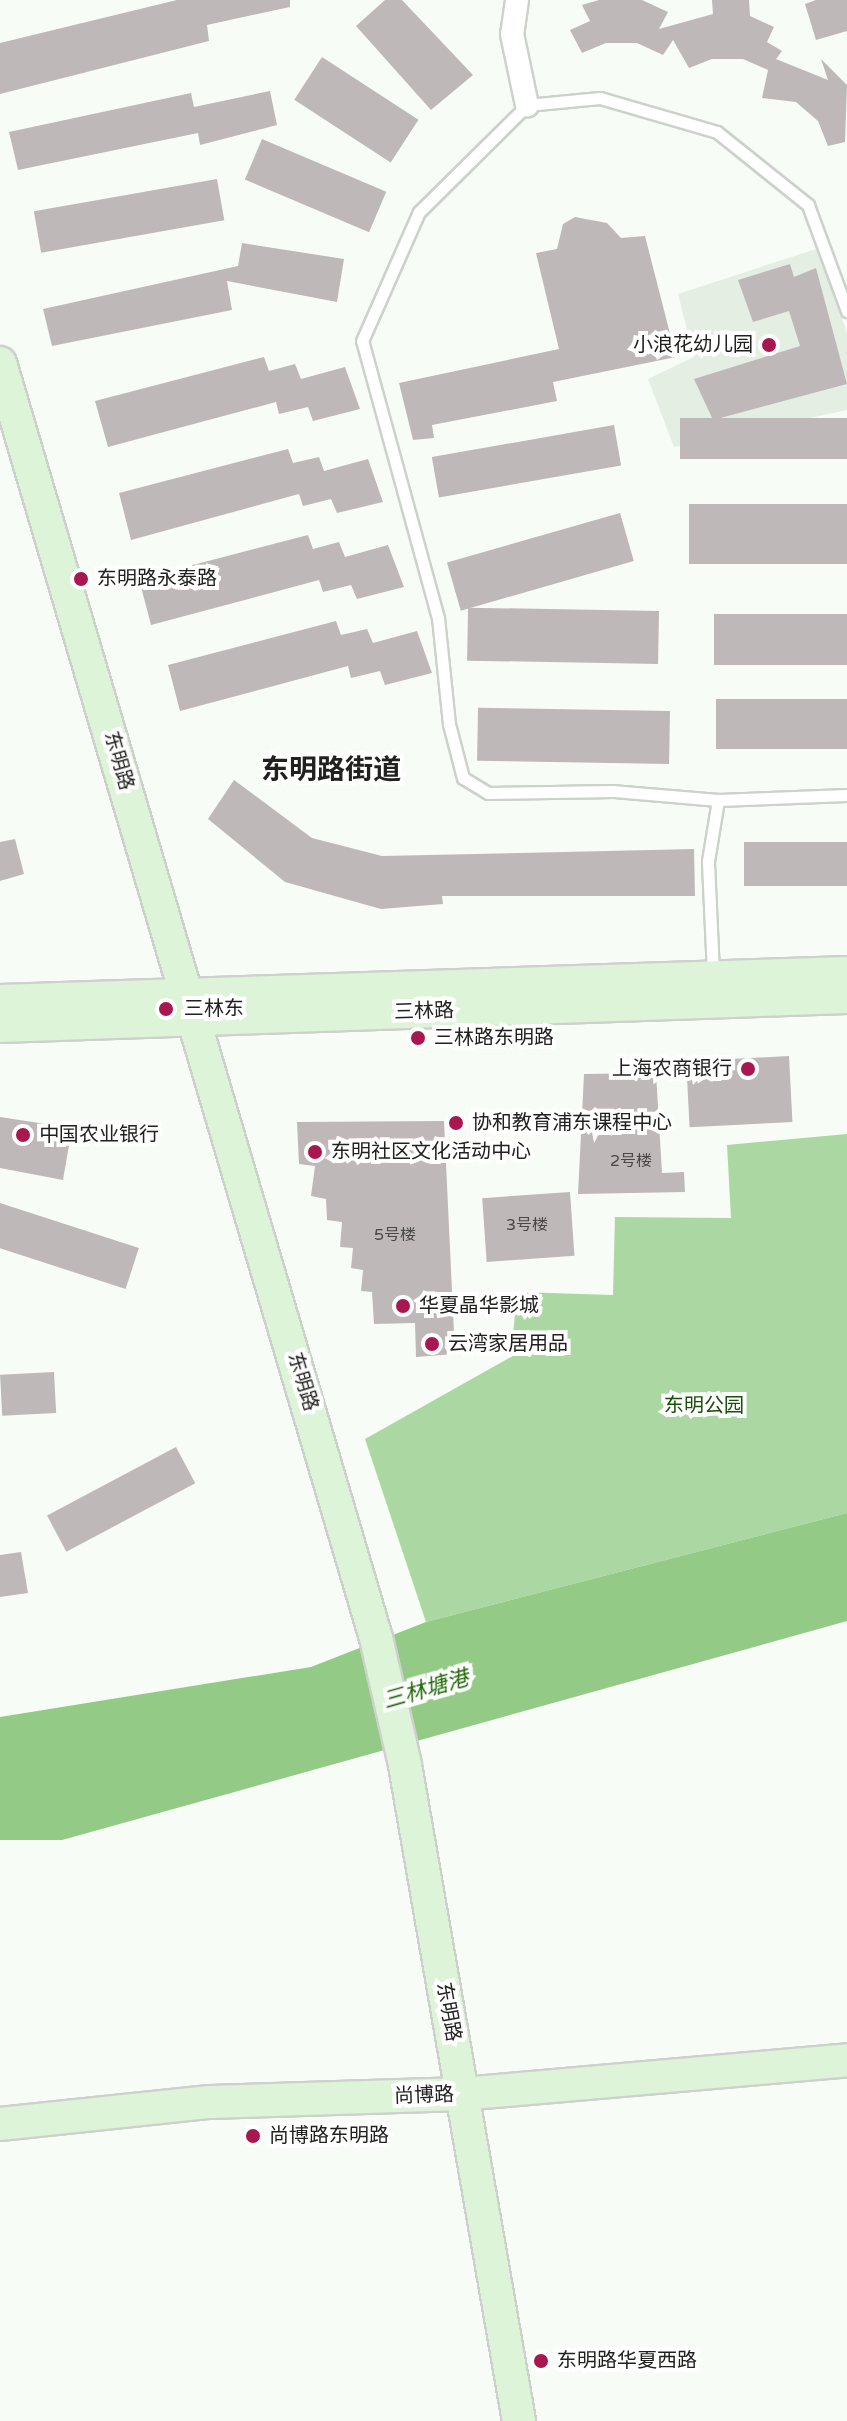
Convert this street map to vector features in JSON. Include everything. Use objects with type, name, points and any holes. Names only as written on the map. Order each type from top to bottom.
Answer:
[{"type":"main road","name":"东明路","points":[[0,363],[376,1638],[405,1765],[519,2421]]},
{"type":"main road","name":"三林路","points":[[0,1026],[190,1008],[847,973]]},
{"type":"main road","name":"三林路","points":[[0,1001],[190,1008],[847,997]]},
{"type":"main road","name":"尚博路","points":[[0,2124],[210,2102],[462,2094],[847,2060]]},
{"type":"street","points":[[517,0],[512,34],[527,105]]},
{"type":"lane","points":[[847,311],[808,205],[717,132],[600,98],[527,105],[419,212],[362,341],[438,618],[458,763],[463,778],[488,793],[614,791],[718,800],[847,795]]},
{"type":"lane","points":[[713,979],[708,861],[718,800]]},
{"type":"shaded area","name":"小浪花幼儿园","points":[[819,248],[847,334],[847,410],[674,447],[648,379],[694,357],[678,294]]},
{"type":"green space","name":"东明公园","points":[[847,1134],[847,1513],[426,1622],[365,1439],[511,1357],[517,1292],[613,1295],[615,1217],[731,1218],[727,1145]]},
{"type":"water","name":"三林塘港","points":[[847,1513],[847,1621],[62,1840],[0,1840],[0,1717],[311,1667],[426,1622]]},
{"type":"building","points":[[177,0],[290,0],[290,7],[207,25],[209,41],[0,94],[0,43]]},
{"type":"building","points":[[385,0],[402,0],[473,75],[431,110],[356,26]]},
{"type":"building","points":[[599,0],[642,0],[668,12],[659,29],[713,14],[712,0],[749,0],[750,16],[774,27],[767,42],[782,51],[776,59],[828,80],[821,59],[847,85],[845,142],[828,146],[818,121],[796,102],[762,98],[768,70],[743,59],[712,59],[689,68],[673,40],[663,55],[637,43],[606,43],[582,53],[570,30],[590,21],[582,5]]},
{"type":"building","points":[[816,0],[847,0],[847,31],[816,40],[805,4]]},
{"type":"building","points":[[322,57],[418,120],[391,162],[294,100]]},
{"type":"building","points":[[270,91],[277,125],[200,145],[198,133],[18,170],[9,132],[191,93],[194,107]]},
{"type":"building","points":[[262,139],[386,192],[369,232],[245,180]]},
{"type":"building","points":[[217,179],[224,220],[41,253],[34,211]]},
{"type":"building","points":[[575,217],[607,223],[621,238],[645,236],[676,357],[553,382],[557,401],[432,425],[434,438],[413,440],[399,383],[559,349],[536,253],[557,249],[563,224]]},
{"type":"building","points":[[242,243],[344,259],[337,302],[227,281],[232,310],[52,346],[43,309],[238,266]]},
{"type":"building","points":[[790,264],[794,277],[816,268],[847,384],[713,420],[694,379],[800,346],[789,311],[753,322],[738,280]]},
{"type":"building","points":[[264,357],[269,371],[295,364],[301,379],[345,367],[360,409],[313,421],[308,407],[279,414],[276,402],[108,447],[95,401]]},
{"type":"building","points":[[680,418],[847,418],[847,459],[680,459]]},
{"type":"building","points":[[614,425],[621,465],[439,498],[432,457]]},
{"type":"building","points":[[288,449],[293,463],[319,457],[324,471],[368,459],[383,502],[337,513],[331,499],[303,506],[299,494],[131,540],[119,493]]},
{"type":"building","points":[[689,504],[847,504],[847,564],[689,564]]},
{"type":"building","points":[[620,513],[634,561],[461,611],[447,563]]},
{"type":"building","points":[[308,535],[313,549],[339,542],[345,557],[388,545],[404,587],[357,599],[351,585],[323,592],[319,580],[151,625],[139,579]]},
{"type":"building","points":[[468,608],[659,611],[658,664],[467,661]]},
{"type":"building","points":[[714,614],[847,614],[847,665],[714,665]]},
{"type":"building","points":[[336,621],[341,635],[367,629],[373,643],[417,631],[432,673],[385,685],[380,671],[351,678],[348,666],[180,711],[168,665]]},
{"type":"building","points":[[716,699],[847,699],[847,749],[716,749]]},
{"type":"building","points":[[478,708],[670,711],[669,764],[477,761]]},
{"type":"building","points":[[234,780],[312,838],[382,856],[694,849],[695,896],[442,896],[443,904],[381,909],[285,882],[208,819]]},
{"type":"building","points":[[15,839],[24,874],[0,881],[0,842]]},
{"type":"building","points":[[744,842],[847,842],[847,886],[744,886]]},
{"type":"building","points":[[789,1056],[792,1122],[690,1127],[686,1061]]},
{"type":"building","points":[[656,1073],[662,1173],[684,1172],[685,1192],[578,1194],[584,1074]]},
{"type":"building","points":[[0,1117],[72,1128],[63,1180],[0,1168]]},
{"type":"building","points":[[444,1121],[455,1354],[416,1357],[415,1323],[374,1324],[372,1292],[361,1291],[363,1270],[351,1268],[353,1248],[340,1247],[342,1222],[327,1220],[326,1199],[311,1196],[315,1166],[299,1164],[297,1122]]},
{"type":"building","points":[[570,1192],[574,1256],[487,1262],[482,1198]]},
{"type":"building","points":[[0,1203],[139,1248],[126,1289],[0,1248]]},
{"type":"building","points":[[54,1372],[56,1413],[2,1416],[0,1375]]},
{"type":"building","points":[[176,1447],[195,1483],[66,1552],[47,1516]]},
{"type":"building","points":[[21,1552],[28,1593],[0,1597],[0,1555]]},
{"type":"place","name":"小浪花幼儿园","points":[[769,345]]},
{"type":"place","name":"东明路永泰路","points":[[81,579]]},
{"type":"place","name":"三林东","points":[[166,1009]]},
{"type":"place","name":"三林路东明路","points":[[418,1038]]},
{"type":"place","name":"上海农商银行","points":[[748,1069]]},
{"type":"place","name":"协和教育浦东课程中心","points":[[456,1123]]},
{"type":"place","name":"中国农业银行","points":[[23,1135]]},
{"type":"place","name":"东明社区文化活动中心","points":[[315,1152]]},
{"type":"place","name":"华夏晶华影城","points":[[403,1306]]},
{"type":"place","name":"云湾家居用品","points":[[432,1344]]},
{"type":"place","name":"尚博路东明路","points":[[253,2136]]},
{"type":"place","name":"东明路华夏西路","points":[[541,2361]]},
{"type":"district","name":"东明路街道","points":[[331,770]]}]
